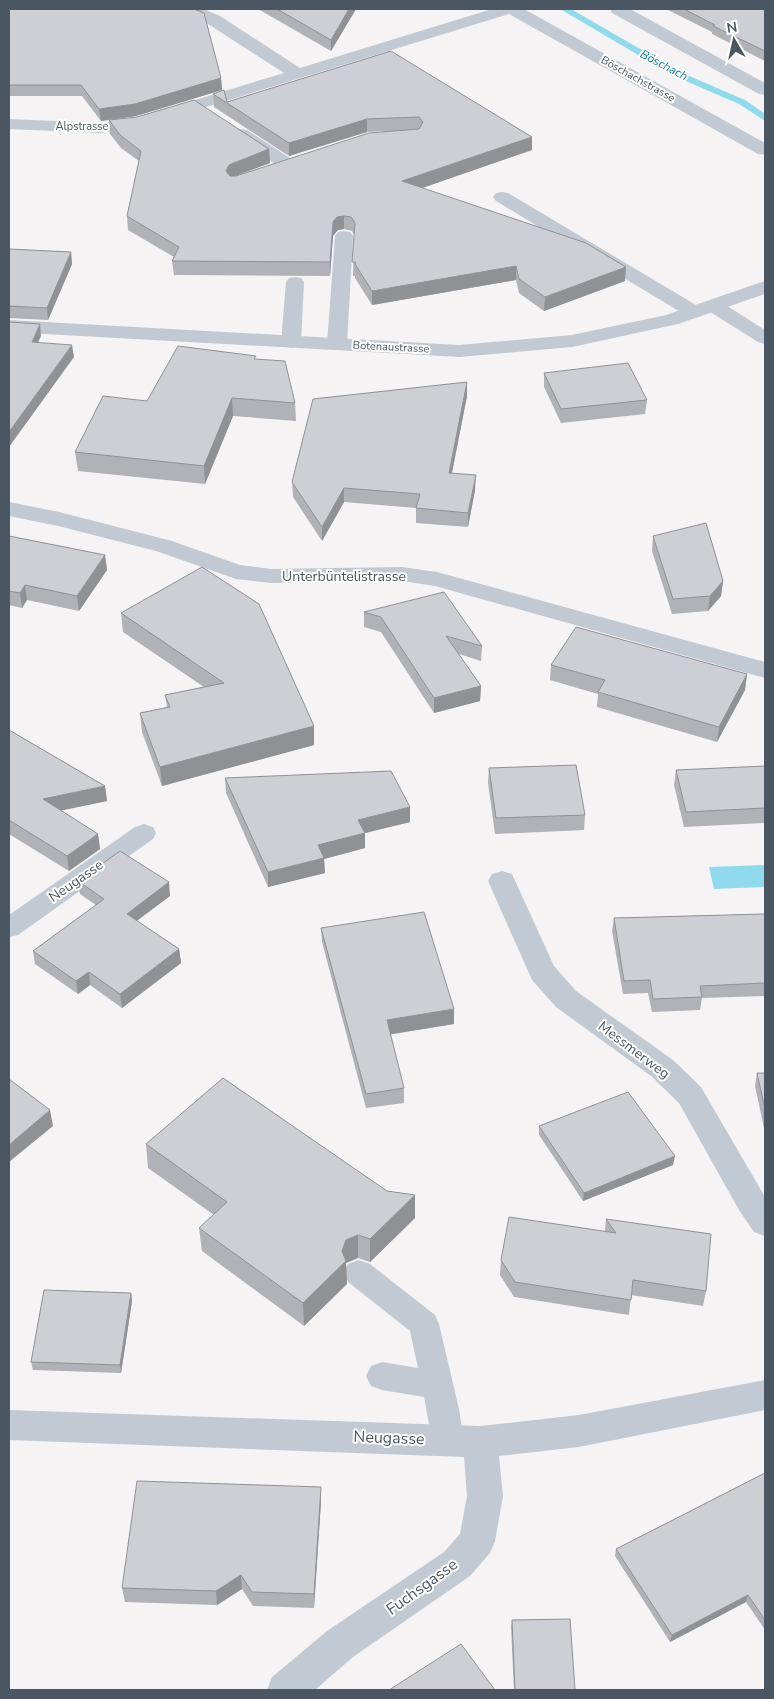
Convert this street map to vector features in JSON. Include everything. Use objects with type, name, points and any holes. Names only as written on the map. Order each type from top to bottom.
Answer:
[{"type":"street","points":[[191,9],[214,20],[298,74]]},
{"type":"street","name":"Alpstrasse","points":[[9,124],[100,128],[138,123],[510,9]]},
{"type":"street","name":"Böschachstrasse","points":[[510,9],[765,150]]},
{"type":"street","points":[[618,9],[765,90]]},
{"type":"street","name":"Botenaustrasse","points":[[9,326],[459,351],[563,342],[671,320],[765,287]]},
{"type":"street","name":"Unterbüntelistrasse","points":[[9,509],[59,519],[164,546],[236,572],[271,576],[402,574],[436,579],[765,670]]},
{"type":"street","name":"Messmerweg","points":[[502,881],[542,972],[566,999],[662,1068],[690,1095],[750,1201],[765,1223]]},
{"type":"street","name":"Neugasse","points":[[9,1425],[464,1441],[579,1430],[765,1395]]},
{"type":"street","name":"Fuchsgasse","points":[[286,1690],[340,1644],[457,1564],[477,1540],[485,1496],[464,1441]]},
{"type":"lane","points":[[197,105],[213,116]]},
{"type":"lane","points":[[229,126],[286,164]]},
{"type":"lane","points":[[270,170],[304,158]]},
{"type":"lane","points":[[502,197],[694,312]]},
{"type":"lane","points":[[337,344],[344,236]]},
{"type":"lane","points":[[291,342],[295,282]]},
{"type":"lane","points":[[714,306],[765,338]]},
{"type":"lane","name":"Neugasse","points":[[9,928],[144,833]]},
{"type":"lane","points":[[358,1273],[424,1324],[437,1385],[464,1441]]},
{"type":"lane","points":[[382,1376],[437,1385]]},
{"type":"water","points":[[765,865],[765,887],[714,889],[709,867]]},
{"type":"building","points":[[9,9],[194,9],[204,13],[221,78],[135,104],[99,109],[81,85],[9,85]]},
{"type":"building","points":[[277,9],[349,9],[331,40]]},
{"type":"building","points":[[684,9],[765,9],[765,51],[713,26],[715,25]]},
{"type":"building","points":[[391,51],[532,137],[402,181],[586,243],[626,267],[545,297],[519,279],[516,266],[372,291],[355,264],[356,262],[352,262],[355,223],[351,217],[337,217],[333,222],[330,262],[172,261],[179,247],[127,216],[141,151],[120,135],[109,120],[137,117],[194,100],[269,149],[229,165],[226,171],[230,176],[236,176],[369,133],[419,129],[423,122],[419,117],[367,119],[289,143],[213,94],[224,90],[227,102]]},
{"type":"building","points":[[9,249],[71,252],[47,308],[9,306]]},
{"type":"building","points":[[9,322],[40,324],[32,342],[72,345],[9,432]]},
{"type":"building","points":[[178,346],[256,356],[254,359],[285,361],[295,403],[232,398],[204,466],[75,452],[103,396],[147,401]]},
{"type":"building","points":[[628,363],[647,400],[561,409],[544,373]]},
{"type":"building","points":[[467,382],[449,473],[476,475],[468,513],[416,508],[420,494],[344,488],[322,527],[292,482],[313,399]]},
{"type":"building","points":[[706,523],[723,581],[710,596],[673,599],[653,536]]},
{"type":"building","points":[[9,536],[105,555],[77,596],[25,585],[20,593],[9,591]]},
{"type":"building","points":[[202,567],[259,604],[314,726],[160,767],[140,713],[170,707],[165,695],[224,683],[121,613]]},
{"type":"building","points":[[444,592],[482,646],[446,636],[481,686],[434,698],[381,617],[364,612]]},
{"type":"building","points":[[576,627],[747,674],[719,727],[598,692],[605,680],[551,665]]},
{"type":"building","points":[[9,730],[105,786],[43,799],[98,834],[67,856],[9,820]]},
{"type":"building","points":[[576,765],[585,815],[496,818],[489,768]]},
{"type":"building","points":[[765,766],[765,808],[686,812],[676,770]]},
{"type":"building","points":[[391,771],[410,807],[358,820],[365,833],[318,845],[324,858],[268,872],[225,778]]},
{"type":"building","points":[[120,851],[169,882],[127,914],[179,949],[120,994],[89,972],[76,981],[33,951],[104,899],[78,881]]},
{"type":"building","points":[[424,912],[454,1009],[387,1020],[404,1088],[366,1094],[321,928]]},
{"type":"building","points":[[765,914],[765,983],[700,986],[702,997],[653,999],[650,980],[624,981],[614,918]]},
{"type":"building","points":[[757,1073],[765,1073],[765,1109]]},
{"type":"building","points":[[223,1078],[387,1191],[415,1195],[370,1239],[358,1235],[346,1240],[342,1251],[346,1261],[303,1303],[199,1228],[227,1202],[146,1144]]},
{"type":"building","points":[[9,1079],[50,1110],[9,1145]]},
{"type":"building","points":[[628,1092],[675,1156],[584,1193],[539,1126]]},
{"type":"building","points":[[509,1217],[616,1233],[606,1219],[711,1234],[706,1291],[633,1280],[631,1300],[515,1282],[501,1260]]},
{"type":"building","points":[[44,1290],[131,1293],[120,1365],[31,1362]]},
{"type":"building","points":[[765,1473],[765,1620],[748,1595],[672,1635],[616,1549]]},
{"type":"building","points":[[137,1481],[321,1487],[314,1594],[252,1592],[241,1575],[216,1591],[122,1588]]},
{"type":"building","points":[[570,1619],[575,1690],[515,1690],[512,1620]]},
{"type":"building","points":[[461,1644],[495,1690],[389,1690]]},
{"type":"waterway","name":"Böschach","points":[[565,9],[677,74],[742,102],[765,118]]}]
